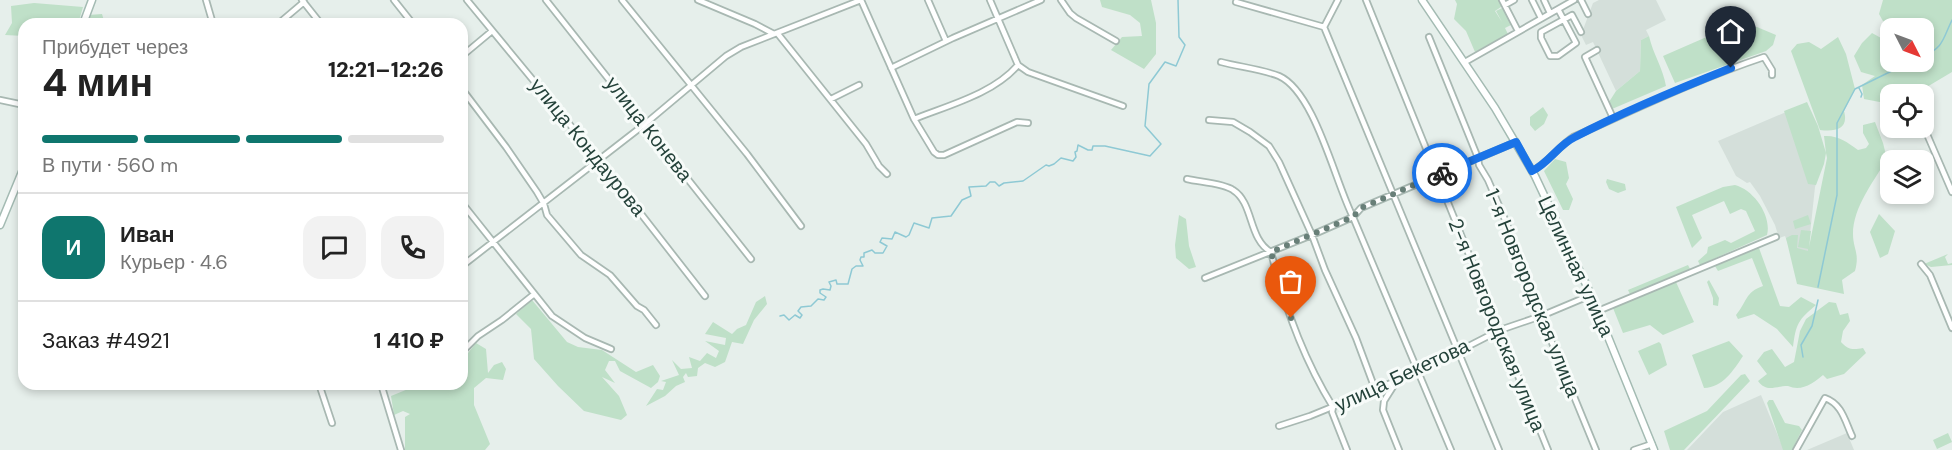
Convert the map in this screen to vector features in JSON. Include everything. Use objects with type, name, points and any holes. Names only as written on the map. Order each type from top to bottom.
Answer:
[{"type":"main road","points":[[85,18],[92,0]]},
{"type":"main road","name":"Целинная улица","points":[[1422,0],[1465,62],[1532,171],[1591,295],[1653,447]]},
{"type":"main road","points":[[0,225],[18,182]]},
{"type":"street","points":[[206,0],[211,18]]},
{"type":"street","points":[[394,0],[408,18]]},
{"type":"street","name":"улица Кондаурова","points":[[467,0],[599,160],[705,296]]},
{"type":"street","name":"улица Конева","points":[[546,0],[751,259]]},
{"type":"street","points":[[622,0],[747,154],[801,226]]},
{"type":"street","points":[[698,0],[776,34],[831,99],[887,174]]},
{"type":"street","points":[[468,261],[645,124],[726,56],[861,0],[914,119],[938,155],[944,155],[1017,122],[1028,123]]},
{"type":"street","points":[[928,0],[946,41]]},
{"type":"street","points":[[990,0],[1018,65],[1028,72],[1123,106]]},
{"type":"street","points":[[891,68],[946,41],[1041,0]]},
{"type":"street","points":[[1061,0],[1070,14],[1116,41]]},
{"type":"street","points":[[1338,0],[1324,27],[1499,450]]},
{"type":"street","name":"2-я Новгородская улица","points":[[1366,0],[1548,450]]},
{"type":"street","points":[[1514,0],[1503,2],[1518,31]]},
{"type":"street","points":[[1532,0],[1542,18]]},
{"type":"street","points":[[1544,0],[1550,13]]},
{"type":"street","points":[[1465,62],[1574,0]]},
{"type":"street","points":[[1581,0],[1588,14]]},
{"type":"street","points":[[285,18],[303,1],[316,18]]},
{"type":"street","points":[[1236,2],[1324,27]]},
{"type":"street","points":[[1558,9],[1563,20],[1576,42],[1558,56],[1550,56],[1540,35],[1563,20],[1572,15],[1581,32]]},
{"type":"street","points":[[468,51],[492,31]]},
{"type":"street","name":"1-я Новгородская улица","points":[[1429,37],[1479,165],[1506,222],[1541,316],[1596,450]]},
{"type":"street","points":[[1597,50],[1585,57],[1613,118]]},
{"type":"street","points":[[1532,171],[1568,141],[1613,118],[1720,72],[1764,57],[1772,70],[1772,75]]},
{"type":"street","points":[[1221,62],[1279,76],[1292,84],[1310,111],[1344,200],[1451,450]]},
{"type":"street","points":[[914,119],[993,86],[1018,65]]},
{"type":"street","points":[[831,99],[859,85]]},
{"type":"street","points":[[468,97],[506,147],[544,204],[547,215],[581,255],[610,275],[657,325]]},
{"type":"street","points":[[0,100],[18,104]]},
{"type":"street","points":[[1209,120],[1233,122],[1251,132],[1269,146],[1279,162],[1376,389]]},
{"type":"street","points":[[1929,138],[1952,192]]},
{"type":"street","points":[[1205,278],[1312,235],[1353,217],[1361,208],[1516,142]]},
{"type":"street","points":[[1187,179],[1231,188],[1240,195],[1261,246],[1271,252],[1284,301],[1321,387],[1333,407],[1332,412],[1347,450]]},
{"type":"street","points":[[468,211],[552,316],[585,338],[611,349]]},
{"type":"street","points":[[1598,311],[1776,237]]},
{"type":"street","points":[[1922,264],[1930,275],[1952,328]]},
{"type":"street","points":[[468,346],[534,295]]},
{"type":"street","name":"улица Бекетова","points":[[1279,426],[1396,382],[1500,330],[1591,295]]},
{"type":"street","points":[[1396,382],[1384,401],[1383,410],[1399,450]]},
{"type":"street","points":[[321,390],[332,423]]},
{"type":"street","points":[[383,390],[401,450]]},
{"type":"street","points":[[1796,450],[1825,398],[1836,403],[1840,408],[1852,436]]},
{"type":"street","points":[[1634,450],[1653,447]]},
{"type":"shaded area","points":[[1599,0],[1656,0],[1666,20],[1646,30],[1649,36],[1641,40],[1640,71],[1616,91],[1593,42],[1586,45],[1581,35],[1593,3]]},
{"type":"shaded area","points":[[1807,103],[1825,156],[1815,187],[1808,253],[1792,255],[1785,236],[1779,238],[1760,196],[1750,182],[1747,183],[1736,176],[1718,141]]},
{"type":"shaded area","points":[[1761,395],[1784,450],[1687,450],[1723,412]]},
{"type":"shaded area","points":[[1847,433],[1854,450],[1807,450]]},
{"type":"green space","points":[[1100,0],[1151,0],[1156,23],[1156,54],[1144,69],[1111,50],[1122,37],[1142,36],[1140,23],[1130,15],[1102,7]]},
{"type":"green space","points":[[1455,0],[1501,0],[1504,5],[1495,11],[1502,22],[1496,11],[1504,7],[1513,24],[1505,28],[1508,34],[1475,52],[1466,31],[1454,19],[1457,4]]},
{"type":"green space","points":[[1883,0],[1952,0],[1952,72],[1932,84],[1880,84],[1880,102],[1864,99],[1862,85],[1875,76],[1861,72],[1854,56],[1872,33],[1880,37],[1880,72],[1934,72],[1934,18],[1881,18],[1879,14]]},
{"type":"green space","points":[[34,3],[83,7],[80,18],[18,18],[18,36],[5,35],[12,23],[11,6]]},
{"type":"green space","points":[[102,14],[103,18],[88,18],[89,15]]},
{"type":"green space","points":[[1757,27],[1776,35],[1773,45],[1766,51],[1675,83],[1663,56],[1718,32]]},
{"type":"green space","points":[[1649,36],[1666,86],[1612,109],[1609,102],[1616,91],[1640,71],[1641,40]]},
{"type":"green space","points":[[1838,37],[1846,54],[1855,89],[1844,111],[1843,125],[1836,130],[1820,130],[1791,51],[1797,44],[1809,42],[1821,49]]},
{"type":"green space","points":[[1807,102],[1818,126],[1826,153],[1816,185],[1808,184],[1784,111]]},
{"type":"green space","points":[[1543,107],[1548,115],[1544,124],[1535,131],[1530,125],[1530,117]]},
{"type":"green space","points":[[1875,122],[1885,150],[1880,150],[1880,170],[1856,214],[1853,234],[1857,255],[1856,265],[1855,271],[1842,280],[1844,294],[1797,284],[1786,238],[1798,235],[1797,248],[1808,251],[1808,249],[1798,247],[1801,230],[1811,231],[1809,247],[1827,158],[1824,136],[1838,138],[1858,150],[1866,148],[1869,144],[1863,133],[1863,125]]},
{"type":"green space","points":[[1555,159],[1566,162],[1569,178],[1566,184],[1573,199],[1569,210],[1563,210],[1544,171]]},
{"type":"green space","points":[[1607,179],[1625,184],[1626,190],[1618,193],[1609,189]]},
{"type":"green space","points":[[1735,185],[1749,192],[1760,205],[1767,220],[1767,235],[1700,265],[1698,261],[1707,253],[1708,247],[1725,240],[1731,243],[1755,231],[1746,211],[1741,209],[1730,214],[1724,201],[1692,215],[1702,238],[1692,248],[1676,207],[1723,187]]},
{"type":"green space","points":[[1879,214],[1895,231],[1888,254],[1880,258],[1870,232]]},
{"type":"green space","points":[[1179,215],[1186,219],[1189,246],[1196,267],[1189,269],[1176,258],[1175,245]]},
{"type":"green space","points":[[1808,215],[1811,224],[1795,229],[1793,221]]},
{"type":"green space","points":[[1759,248],[1780,306],[1789,307],[1801,297],[1816,305],[1799,323],[1793,347],[1777,329],[1754,314],[1738,319],[1736,315],[1749,294],[1763,286],[1752,258],[1718,271],[1715,266]]},
{"type":"green space","points":[[1948,254],[1945,257],[1948,264],[1952,263],[1952,265],[1931,267],[1924,264]]},
{"type":"green space","points":[[1688,265],[1690,269],[1630,294],[1628,290]]},
{"type":"green space","points":[[1709,280],[1719,298],[1718,306],[1713,305],[1707,282]]},
{"type":"green space","points":[[1676,282],[1694,322],[1663,335],[1650,325],[1623,333],[1613,308]]},
{"type":"green space","points":[[765,296],[767,304],[754,320],[743,344],[732,342],[725,362],[715,367],[705,363],[698,368],[697,376],[688,377],[686,373],[683,377],[685,382],[646,406],[657,389],[663,390],[666,382],[661,381],[679,375],[672,360],[681,369],[692,368],[689,357],[700,361],[707,353],[716,358],[719,351],[705,341],[725,345],[726,338],[705,334],[713,322],[732,334],[746,325],[756,302]]},
{"type":"green space","points":[[532,300],[567,342],[578,347],[602,350],[636,372],[653,365],[660,376],[658,382],[651,388],[620,371],[615,361],[609,361],[605,370],[615,383],[602,377],[619,396],[627,415],[621,420],[584,411],[534,359],[531,329],[516,314]]},
{"type":"green space","points":[[1829,302],[1836,303],[1840,315],[1848,313],[1850,321],[1843,331],[1841,342],[1851,349],[1863,348],[1866,353],[1844,374],[1827,379],[1823,375],[1804,387],[1768,388],[1761,385],[1758,381],[1767,374],[1757,361],[1764,352],[1772,349],[1785,367],[1794,362],[1800,331],[1806,319]]},
{"type":"green space","points":[[1729,341],[1743,356],[1722,381],[1717,385],[1704,388],[1692,355]]},
{"type":"green space","points":[[1659,342],[1667,365],[1649,375],[1638,351]]},
{"type":"green space","points":[[476,343],[486,349],[488,373],[494,365],[502,362],[506,369],[503,380],[486,378],[474,388],[474,405],[490,444],[485,450],[405,450],[405,417],[410,414],[403,411],[394,415],[391,396],[406,390],[468,390],[468,353]]},
{"type":"green space","points":[[1745,374],[1750,381],[1684,450],[1670,450],[1664,431],[1707,411],[1741,375]]},
{"type":"green space","points":[[1773,400],[1785,423],[1799,426],[1802,430],[1792,450],[1783,450],[1767,403]]},
{"type":"green space","points":[[1948,433],[1952,442],[1937,449],[1933,440]]},
{"type":"waterway","points":[[780,316],[784,315],[789,320],[795,315],[800,318],[802,315],[798,311],[801,307],[811,306],[818,299],[824,300],[826,297],[820,293],[820,290],[830,290],[829,282],[836,280],[837,284],[848,284],[852,269],[856,266],[863,266],[860,260],[864,257],[864,253],[872,250],[875,253],[883,253],[887,246],[880,242],[882,238],[892,239],[895,232],[906,237],[914,223],[929,228],[932,218],[951,216],[962,200],[971,196],[969,187],[986,186],[990,182],[995,182],[999,186],[1004,183],[1023,181],[1061,158],[1073,161],[1078,145],[1088,150],[1092,150],[1093,146],[1105,146],[1150,156],[1161,144],[1145,126],[1149,84],[1165,62],[1176,66],[1185,45],[1179,37],[1178,0]]},
{"type":"waterway","points":[[1934,51],[1939,46],[1952,20]]},
{"type":"waterway","points":[[1818,287],[1837,195],[1837,123],[1855,89],[1890,72]]},
{"type":"waterway","points":[[1859,88],[1861,97]]},
{"type":"waterway","points":[[1803,357],[1801,345],[1812,326],[1818,300]]},
{"type":"way so far","points":[[1291,318],[1271,252],[1353,217],[1361,208],[1442,173]]},
{"type":"route","points":[[1442,173],[1516,142],[1532,171],[1573,137],[1731,68]]}]
